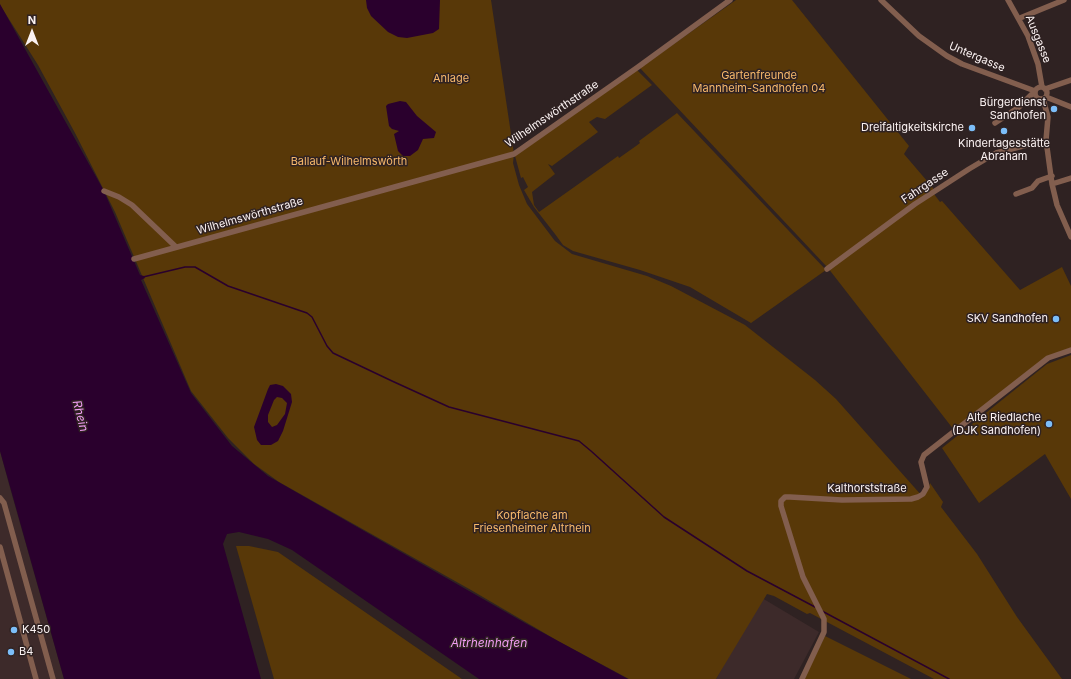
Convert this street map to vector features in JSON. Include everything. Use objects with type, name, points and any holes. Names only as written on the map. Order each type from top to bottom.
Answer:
[{"type":"street","name":"Wilhelmswörthstraße","points":[[134,259],[176,246],[514,154],[638,68],[730,0]]},
{"type":"street","name":"Untergasse","points":[[881,0],[919,36],[947,56],[962,64],[1035,91]]},
{"type":"street","name":"Ausgasse","points":[[1008,0],[1020,18],[1038,64],[1043,88],[1047,92],[1044,98],[1048,117],[1046,140],[1052,184],[1057,205],[1071,237]]},
{"type":"street","points":[[1020,18],[1064,0]]},
{"type":"street","points":[[995,123],[1018,107],[1035,91],[1071,80]]},
{"type":"street","points":[[1035,91],[1036,97],[1044,98],[1071,108]]},
{"type":"street","name":"Fahrgasse","points":[[827,269],[915,204],[996,153],[1046,140]]},
{"type":"street","points":[[1016,194],[1032,188],[1038,181],[1052,176]]},
{"type":"street","points":[[1052,184],[1071,178]]},
{"type":"street","points":[[104,191],[119,196],[176,246]]},
{"type":"street","name":"Kalthorststraße","points":[[802,679],[824,632],[824,619],[803,577],[781,506],[781,501],[785,497],[842,500],[911,499],[918,497],[923,494],[927,487],[921,462],[924,455],[1048,358],[1071,350]]},
{"type":"street","points":[[0,498],[4,503],[53,679]]},
{"type":"street","points":[[0,547],[36,679]]},
{"type":"shaded area","points":[[0,451],[10,488],[64,679],[0,679]]},
{"type":"shaded area","points":[[762,598],[819,632],[794,679],[716,679]]},
{"type":"green space","name":"Ballauf-Wilhelmswörth","points":[[0,0],[491,0],[514,154],[513,163],[519,185],[527,204],[555,241],[572,254],[647,276],[671,286],[745,325],[815,380],[836,399],[922,496],[928,490],[930,483],[943,502],[941,507],[977,554],[1017,617],[1062,679],[934,679],[810,613],[807,614],[774,596],[767,594],[716,679],[629,679],[558,641],[471,590],[279,482],[254,464],[228,438],[191,391],[115,212],[75,133],[38,65],[0,5]]},
{"type":"green space","name":"Gartenfreunde Mannheim-Sandhofen 04","points":[[736,0],[792,0],[909,146],[904,154],[933,188],[934,194],[940,202],[942,201],[1020,290],[1062,267],[1071,286],[1071,348],[1048,356],[954,430],[828,268],[640,68]]},
{"type":"green space","points":[[637,70],[652,85],[605,119],[597,117],[589,122],[598,132],[552,166],[548,164],[555,174],[532,192],[534,205],[539,212],[618,156],[619,158],[636,146],[640,143],[639,141],[677,113],[826,270],[751,323],[690,287],[640,270],[573,251],[563,245],[534,207],[524,190],[528,187],[523,177],[521,178],[515,156]]},
{"type":"green space","points":[[1071,355],[1071,499],[1045,454],[979,503],[942,448],[1047,364]]},
{"type":"green space","points":[[236,546],[249,546],[278,552],[462,679],[274,679]]},
{"type":"green space","points":[[825,636],[911,679],[804,679]]},
{"type":"water","points":[[366,0],[440,0],[439,29],[433,33],[407,38],[398,37],[388,32],[371,16],[367,8]]},
{"type":"water","points":[[0,4],[104,191],[140,275],[144,276],[145,278],[141,280],[191,393],[232,446],[268,476],[525,623],[628,679],[479,679],[292,550],[268,539],[239,532],[227,534],[223,544],[261,679],[64,679],[0,451]]},
{"type":"water","points":[[400,101],[406,102],[417,116],[436,132],[434,138],[423,139],[418,150],[410,156],[403,156],[398,151],[394,134],[399,131],[392,129],[389,126],[386,106],[388,104]]},
{"type":"water","points":[[276,384],[283,386],[291,394],[292,402],[283,431],[278,441],[271,445],[261,445],[257,440],[254,427],[270,385]],"holes":[[[277,397],[282,398],[287,403],[285,414],[277,425],[272,427],[268,422],[268,415],[274,400]]]},
{"type":"waterway","points":[[143,277],[185,267],[195,267],[228,286],[307,313],[312,317],[327,346],[333,353],[449,407],[579,441],[664,517],[747,571],[815,607]]},
{"type":"waterway","points":[[822,611],[949,679]]},
{"type":"place","name":"Bürgerdienst Sandhofen","points":[[1054,109]]},
{"type":"place","name":"Dreifaltigkeitskirche","points":[[972,128]]},
{"type":"place","name":"Kindertagesstätte Abraham","points":[[1004,131]]},
{"type":"place","name":"SKV Sandhofen","points":[[1056,319]]},
{"type":"place","name":"Alte Riedlache (DJK Sandhofen)","points":[[1049,424]]},
{"type":"place","name":"K450","points":[[14,630]]},
{"type":"place","name":"B4","points":[[11,652]]},
{"type":"park label","name":"Anlage","points":[[451,79]]},
{"type":"park label","name":"Kopflache am Friesenheimer Altrhein","points":[[532,522]]},
{"type":"water label","name":"Rhein","points":[[80,416]]},
{"type":"water label","name":"Altrheinhafen","points":[[489,643]]}]
